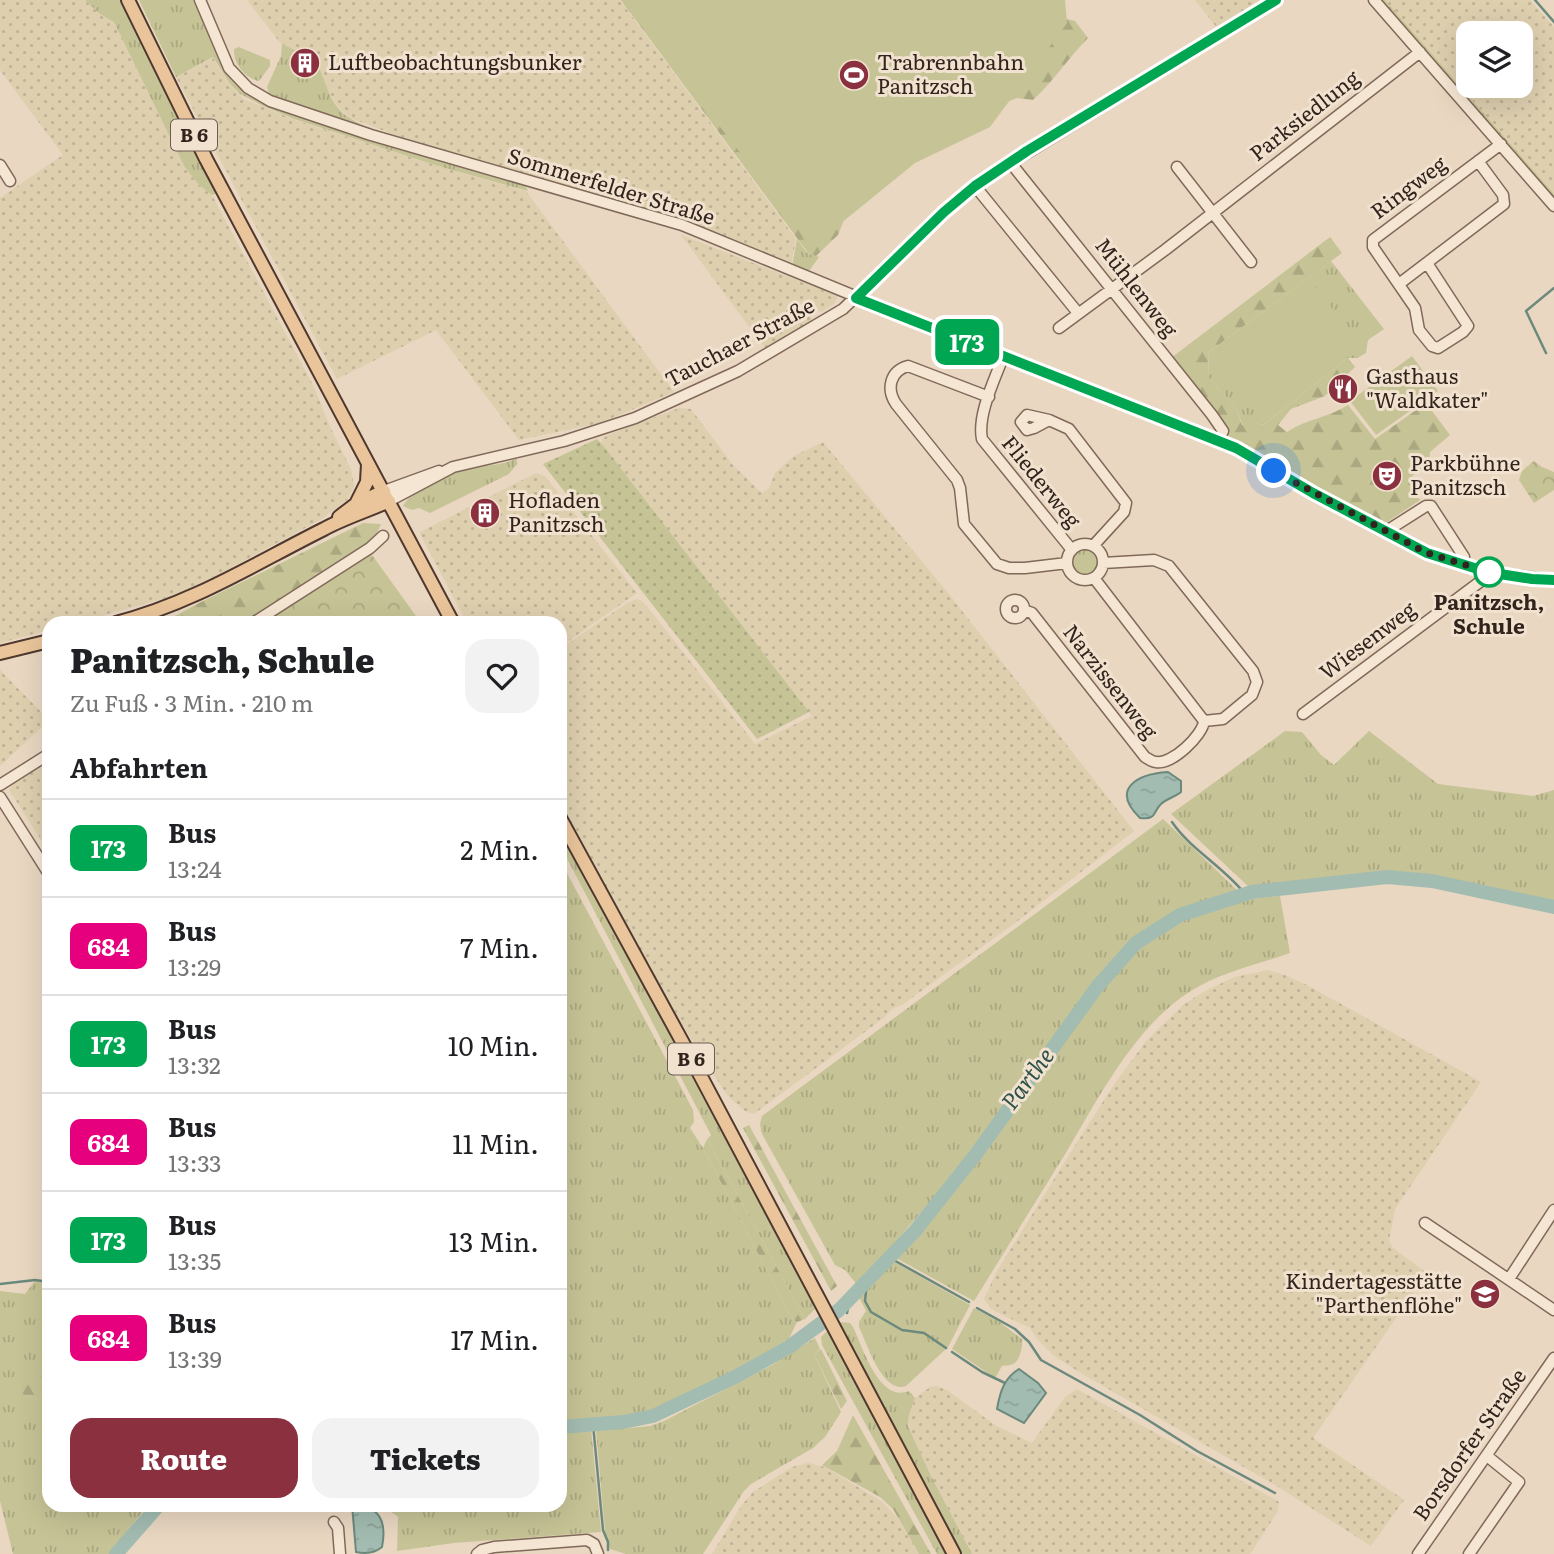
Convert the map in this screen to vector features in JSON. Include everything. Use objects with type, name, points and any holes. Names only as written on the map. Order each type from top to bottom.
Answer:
[{"type":"main road","name":"B 6","points":[[128,0],[206,159],[449,616]]},
{"type":"main road","points":[[326,528],[356,504],[364,493],[368,463]]},
{"type":"main road","points":[[356,504],[386,496]]},
{"type":"main road","points":[[139,616],[211,589],[386,496]]},
{"type":"main road","points":[[0,653],[42,643]]},
{"type":"main road","name":"B 6","points":[[567,831],[954,1554]]},
{"type":"street","name":"Sommerfelder Straße","points":[[200,0],[229,68],[248,89],[270,101],[384,139],[682,225],[856,298],[1236,448],[1427,553],[1487,572],[1554,580]]},
{"type":"street","name":"Tauchaer Straße","points":[[386,496],[418,477],[565,441],[635,418],[738,371],[827,320],[856,298],[944,212],[975,186],[1276,0]]},
{"type":"street","points":[[1374,0],[1554,206]]},
{"type":"street","name":"Parksiedlung","points":[[1059,328],[1420,52]]},
{"type":"street","name":"Ringweg","points":[[1427,263],[1466,319],[1468,326],[1440,348],[1433,347],[1419,330],[1417,312],[1373,247],[1374,238],[1501,144]]},
{"type":"street","name":"Ringweg","points":[[1399,284],[1504,204],[1503,195],[1478,161]]},
{"type":"street","name":"Mühlenweg","points":[[1010,162],[1212,415],[1223,431],[1219,441]]},
{"type":"street","points":[[0,165],[10,181]]},
{"type":"street","points":[[1177,167],[1251,262]]},
{"type":"street","points":[[975,186],[1078,313]]},
{"type":"street","name":"Fliederweg","points":[[1003,357],[989,397],[982,425],[982,439],[1072,551]]},
{"type":"street","points":[[989,397],[908,366],[896,373],[890,383],[896,404],[957,480],[964,524],[997,564],[1009,568],[1067,564]]},
{"type":"street","points":[[1049,420],[1069,429],[1126,503],[1124,512],[1093,546]]},
{"type":"street","points":[[1385,532],[1426,506],[1431,506],[1464,557],[1462,564]]},
{"type":"street","points":[[264,616],[370,548],[383,536]]},
{"type":"street","name":"Fliederweg","points":[[1103,564],[1100,553],[1093,546],[1083,544],[1072,551],[1067,564],[1071,574],[1077,578],[1094,578],[1204,721]]},
{"type":"street","points":[[1094,578],[1103,564],[1154,560],[1170,566],[1253,671],[1257,686],[1252,695],[1223,719],[1204,721]]},
{"type":"street","name":"Wiesenweg","points":[[1303,714],[1485,578],[1487,572]]},
{"type":"street","name":"Narzissenweg","points":[[1024,610],[1032,613],[1145,757],[1155,762],[1170,760],[1202,731],[1204,721]]},
{"type":"street","points":[[0,785],[42,758]]},
{"type":"street","points":[[0,797],[42,863]]},
{"type":"street","points":[[1509,1279],[1554,1210]]},
{"type":"street","points":[[1425,1223],[1554,1310]]},
{"type":"street","name":"Borsdorfer Straße","points":[[1418,1554],[1554,1358]]},
{"type":"street","points":[[1469,1554],[1519,1482],[1487,1456]]},
{"type":"street","points":[[334,1522],[338,1528],[340,1554]]},
{"type":"street","points":[[477,1554],[494,1546],[587,1540],[594,1544],[598,1554]]},
{"type":"shaded area","points":[[0,0],[85,0],[114,22],[184,166],[199,185],[212,195],[315,389],[351,469],[354,486],[348,499],[322,519],[173,596],[101,616],[42,616],[42,632],[0,643],[0,198],[63,155],[0,70]]},
{"type":"shaded area","points":[[247,0],[620,0],[796,239],[791,267],[684,224],[438,151],[350,118],[338,107],[328,91],[314,57],[281,44]]},
{"type":"shaded area","points":[[1195,0],[1263,0],[1217,28]]},
{"type":"shaded area","points":[[1385,0],[1530,0],[1554,27],[1554,194],[1470,98],[1533,98],[1533,21],[1456,21],[1456,82]]},
{"type":"shaded area","points":[[213,58],[229,84],[244,99],[295,120],[526,191],[674,392],[600,423],[519,440],[436,330],[337,379],[176,77]]},
{"type":"shaded area","points":[[681,235],[838,296],[834,304],[821,312],[812,307],[811,320],[788,337],[765,348]]},
{"type":"shaded area","points":[[679,408],[691,409],[733,465],[762,493],[769,488],[775,473],[794,456],[823,442],[948,593],[1134,831],[1019,920],[902,1005],[892,1009],[885,1017],[754,1114],[745,1111],[728,1096],[701,1056],[567,815],[567,644],[637,599],[654,615],[755,744],[812,716],[602,444],[602,439]]},
{"type":"shaded area","points":[[536,473],[545,476],[637,593],[567,642],[567,616],[463,616],[420,532]]},
{"type":"shaded area","points":[[0,670],[42,713],[42,727],[0,766]]},
{"type":"shaded area","points":[[42,766],[42,841],[9,790],[14,783]]},
{"type":"shaded area","points":[[1268,970],[1307,985],[1481,1082],[1395,1209],[1389,1241],[1393,1248],[1427,1273],[1313,1438],[1404,1500],[1371,1546],[1275,1485],[1054,1356],[1030,1328],[991,1309],[984,1299],[997,1271],[1074,1147],[1115,1083],[1147,1040],[1184,1004],[1209,989],[1235,977]]},
{"type":"shaded area","points":[[930,1387],[947,1390],[995,1425],[1032,1443],[1065,1397],[1077,1389],[1279,1502],[1278,1511],[1250,1554],[972,1554],[909,1427],[909,1415],[915,1398]]},
{"type":"shaded area","points":[[808,1463],[825,1467],[881,1501],[896,1516],[919,1554],[712,1554],[741,1506],[753,1492],[792,1467]]},
{"type":"green space","points":[[85,0],[124,0],[219,193],[212,195],[199,185],[184,166],[114,22]]},
{"type":"green space","points":[[139,0],[195,0],[214,46],[230,75],[320,122],[401,150],[525,185],[528,191],[438,166],[294,119],[263,106],[240,94],[230,84],[213,57],[176,77]]},
{"type":"green space","points":[[621,0],[627,0],[846,215],[838,235],[816,256],[808,253]]},
{"type":"green space","name":"Trabrennbahn Panitzsch","points":[[621,0],[1065,0],[1067,23],[990,127],[915,163],[813,246]]},
{"type":"green space","points":[[1378,0],[1385,0],[1456,82],[1456,89]]},
{"type":"green space","points":[[1063,18],[1075,21],[1088,38],[1033,100],[1017,98],[1007,102]]},
{"type":"green space","points":[[282,44],[313,58],[340,111],[364,126],[471,162],[665,219],[407,144],[270,97],[267,87],[281,56]]},
{"type":"green space","points":[[239,47],[270,60],[270,66],[259,81],[249,77],[238,64],[234,49]]},
{"type":"green space","points":[[1464,98],[1470,98],[1554,194],[1554,201]]},
{"type":"green space","points":[[665,219],[681,224],[746,251],[695,231]]},
{"type":"green space","points":[[1330,237],[1342,253],[1209,352],[1208,377],[1236,408],[1242,425],[1263,425],[1348,358],[1355,367],[1325,396],[1291,409],[1278,425],[1287,432],[1348,405],[1375,439],[1426,403],[1450,435],[1430,452],[1429,463],[1412,476],[1411,485],[1420,500],[1383,525],[1230,441],[1226,428],[1171,358]]},
{"type":"green space","points":[[797,239],[807,253],[819,257],[809,271],[784,266],[746,251],[792,267]]},
{"type":"green space","points":[[1331,261],[1384,329],[1368,340],[1366,353],[1357,358],[1348,358],[1263,425],[1255,423],[1243,426],[1236,408],[1208,377],[1209,352]]},
{"type":"green space","points":[[1310,280],[1360,344],[1262,420],[1212,356]]},
{"type":"green space","points":[[1412,356],[1438,391],[1376,435],[1350,401]]},
{"type":"green space","points":[[597,439],[809,712],[757,739],[543,464]]},
{"type":"green space","points":[[515,459],[517,464],[509,474],[430,513],[403,506],[408,498],[425,485],[467,469]]},
{"type":"green space","points":[[1534,461],[1554,472],[1554,490],[1534,503],[1519,480],[1522,471]]},
{"type":"green space","points":[[363,523],[381,524],[375,537],[365,546],[255,616],[175,616]]},
{"type":"green space","points":[[1085,549],[1094,553],[1098,562],[1094,571],[1085,575],[1076,571],[1072,562],[1076,553]]},
{"type":"green space","points":[[370,552],[416,616],[272,616]]},
{"type":"green space","points":[[1285,731],[1302,732],[1321,755],[1334,765],[1369,731],[1438,784],[1533,796],[1554,790],[1554,904],[1470,883],[1404,874],[1351,876],[1250,888],[1171,814]]},
{"type":"green space","points":[[1163,819],[1237,890],[1185,910],[1128,945],[1097,981],[981,1142],[858,1286],[845,1270],[835,1265],[762,1134],[762,1116]]},
{"type":"green space","points":[[567,843],[816,1308],[805,1319],[707,1139],[711,1135],[567,858]]},
{"type":"green space","points":[[567,873],[693,1110],[694,1122],[690,1128],[792,1319],[797,1322],[787,1343],[746,1368],[650,1414],[567,1424]]},
{"type":"green space","points":[[1280,896],[1290,953],[1203,984],[1171,1005],[1153,1023],[1120,1064],[974,1301],[896,1258],[1131,953],[1154,935],[1188,917],[1224,905]]},
{"type":"green space","points":[[749,1125],[837,1286],[831,1291],[743,1128]]},
{"type":"green space","points":[[707,1139],[805,1319],[797,1322],[792,1319],[703,1148]]},
{"type":"green space","points":[[893,1261],[970,1305],[948,1347],[906,1386],[898,1387],[883,1376],[859,1327],[866,1311],[859,1297]]},
{"type":"green space","points":[[35,1281],[42,1282],[42,1370],[24,1395],[42,1400],[42,1512],[142,1512],[109,1554],[13,1554],[0,1501],[0,1291],[25,1294]]},
{"type":"green space","points":[[974,1308],[998,1321],[1022,1339],[1018,1360],[1012,1365],[1002,1366],[995,1378],[952,1349]]},
{"type":"green space","points":[[850,1323],[853,1327],[867,1360],[881,1382],[898,1393],[909,1391],[915,1398],[908,1426],[972,1554],[959,1554],[837,1324]]},
{"type":"green space","points":[[827,1331],[949,1554],[937,1554],[822,1345],[821,1337]]},
{"type":"green space","points":[[815,1338],[820,1349],[814,1354],[841,1412],[825,1437],[813,1448],[751,1484],[703,1554],[626,1554],[610,1549],[605,1531],[596,1431],[650,1426],[664,1421],[772,1365]]},
{"type":"green space","points":[[821,1349],[847,1401],[841,1409],[814,1354]]},
{"type":"green space","points":[[42,1370],[42,1400],[24,1395],[14,1385]]},
{"type":"green space","points":[[853,1415],[931,1554],[919,1554],[893,1509],[880,1497],[822,1465],[837,1451]]},
{"type":"green space","points":[[591,1428],[601,1532],[454,1543],[397,1551],[398,1517],[392,1512],[567,1512],[567,1430]]},
{"type":"water","points":[[1168,772],[1181,781],[1181,792],[1163,802],[1152,817],[1140,818],[1127,799],[1131,785],[1146,776]]},
{"type":"water","points":[[1019,1369],[1038,1383],[1046,1393],[1024,1423],[997,1409],[1004,1386]]},
{"type":"water","points":[[353,1512],[375,1512],[382,1523],[382,1547],[370,1552],[356,1552]]},
{"type":"waterway","points":[[1535,0],[1554,22]]},
{"type":"waterway","points":[[1546,353],[1526,311],[1554,288]]},
{"type":"waterway","points":[[1172,822],[1188,841],[1245,894]]},
{"type":"waterway","name":"Parthe","points":[[567,1426],[623,1422],[653,1416],[735,1377],[789,1347],[839,1310],[915,1231],[976,1154],[1097,987],[1136,943],[1180,915],[1252,892],[1387,877],[1432,881],[1554,907]]},
{"type":"waterway","points":[[890,1258],[969,1302]]},
{"type":"waterway","points":[[0,1284],[42,1281]]},
{"type":"waterway","points":[[867,1282],[865,1301],[871,1312],[902,1330],[924,1333],[946,1348]]},
{"type":"waterway","name":"Parthe","points":[[847,1313],[850,1298]]},
{"type":"waterway","points":[[977,1308],[1015,1329],[1029,1342],[1041,1360],[1275,1493]]},
{"type":"waterway","points":[[952,1352],[982,1372],[1005,1383]]},
{"type":"waterway","points":[[593,1424],[603,1530],[608,1550]]},
{"type":"waterway","name":"Parthe","points":[[116,1554],[153,1512]]},
{"type":"bus line","name":"173","points":[[1276,0],[1027,151],[975,186],[944,212],[856,298],[1236,448],[1313,493],[1427,553],[1487,572],[1554,580]]},
{"type":"place","name":"Luftbeobachtungsbunker","points":[[305,63]]},
{"type":"place","name":"Trabrennbahn Panitzsch","points":[[854,75]]},
{"type":"place","name":"Gasthaus \"Waldkater\"","points":[[1343,389]]},
{"type":"place","name":"Parkbühne Panitzsch","points":[[1387,476]]},
{"type":"place","name":"Hofladen Panitzsch","points":[[485,513]]},
{"type":"place","name":"Panitzsch, Schule","points":[[1489,572]]},
{"type":"place","name":"Kindertagesstätte \"Parthenflöhe\"","points":[[1485,1294]]},
{"type":"route","points":[[1274,471],[1427,553],[1489,572]]}]
